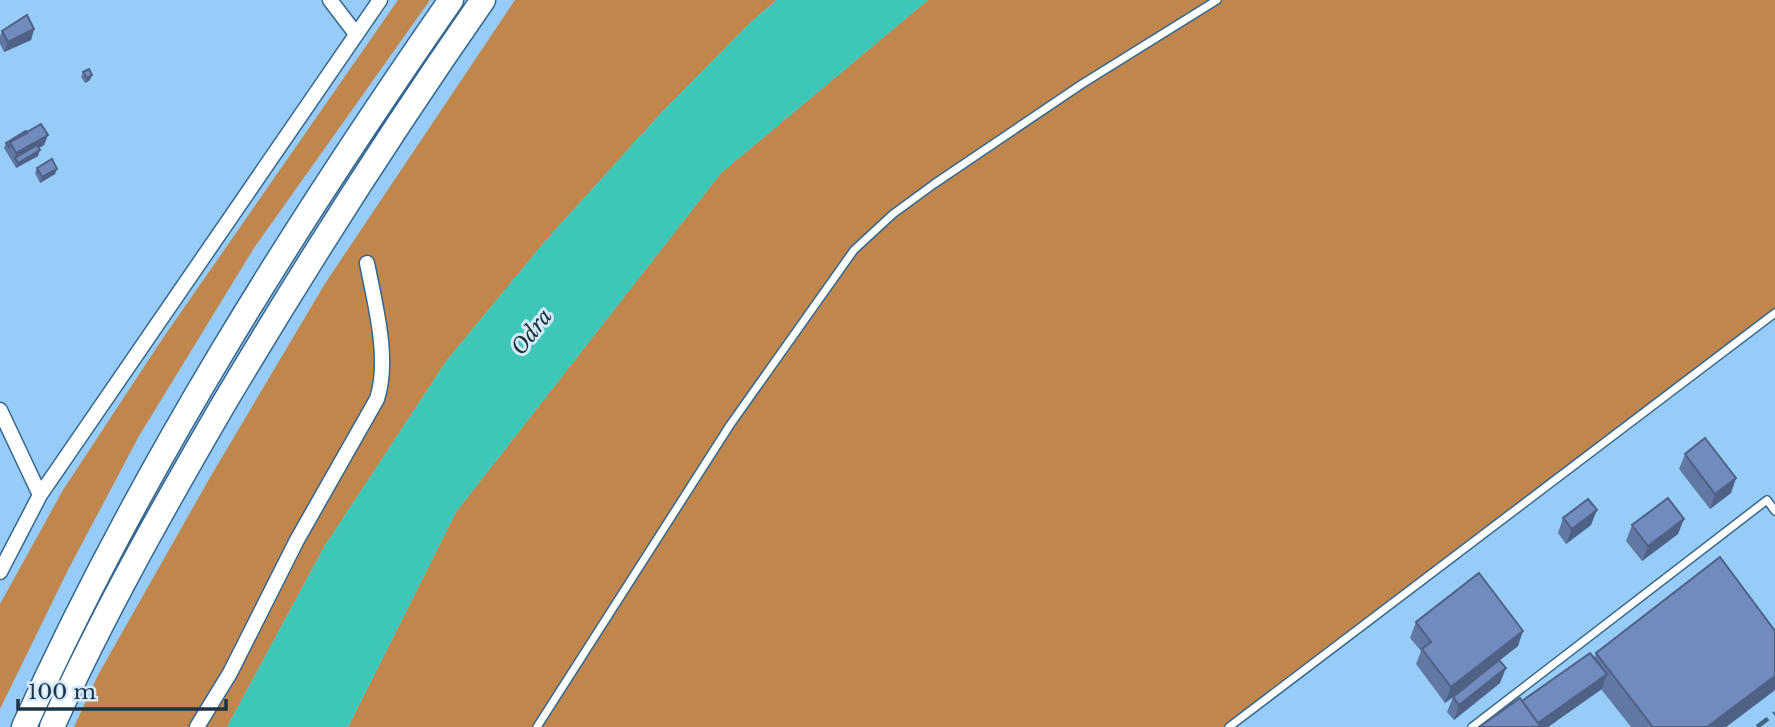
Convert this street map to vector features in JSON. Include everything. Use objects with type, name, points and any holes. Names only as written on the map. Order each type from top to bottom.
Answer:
[{"type":"highway","points":[[24,727],[102,567],[169,445],[266,281],[387,92],[452,0]]},
{"type":"highway","points":[[52,727],[135,562],[288,296],[406,111],[483,0]]},
{"type":"street","points":[[330,0],[356,34]]},
{"type":"street","points":[[0,572],[40,495],[380,0]]},
{"type":"street","points":[[198,727],[230,673],[297,540],[377,400],[380,389],[381,339],[367,263]]},
{"type":"street","points":[[0,410],[40,495]]},
{"type":"lane","points":[[537,727],[730,425],[853,250],[893,214],[946,177],[1082,84],[1217,0]]},
{"type":"lane","points":[[1229,727],[1775,313]]},
{"type":"lane","points":[[1472,727],[1767,500],[1775,511]]},
{"type":"shaded area","points":[[398,0],[430,0],[254,248],[139,436],[68,570],[0,709],[0,604],[63,490],[163,338]]},
{"type":"shaded area","points":[[515,0],[776,0],[661,113],[546,240],[447,360],[324,547],[227,727],[74,727],[98,675],[212,474],[326,282]]},
{"type":"shaded area","points":[[928,0],[1775,0],[1775,313],[1229,727],[348,727],[456,512],[721,173]]},
{"type":"water","name":"Odra","points":[[776,0],[928,0],[721,173],[456,512],[348,727],[227,727],[324,547],[447,360],[546,240],[661,113]]},
{"type":"building","points":[[27,15],[34,29],[8,42],[2,31]]},
{"type":"building","points":[[89,69],[92,75],[87,78],[83,72]]},
{"type":"building","points":[[41,124],[48,135],[16,153],[10,142]]},
{"type":"building","points":[[26,131],[27,133],[10,142],[9,147],[6,143]]},
{"type":"building","points":[[37,145],[40,150],[18,163],[15,158]]},
{"type":"building","points":[[52,159],[57,169],[42,177],[37,168]]},
{"type":"building","points":[[1705,438],[1736,478],[1715,494],[1685,454]]},
{"type":"building","points":[[1668,498],[1684,519],[1648,546],[1632,525]]},
{"type":"building","points":[[1588,499],[1597,510],[1572,529],[1563,518]]},
{"type":"building","points":[[1720,557],[1775,631],[1775,676],[1707,727],[1653,727],[1596,653]]},
{"type":"building","points":[[1479,573],[1523,631],[1451,687],[1422,649],[1431,642],[1416,622]]},
{"type":"building","points":[[1590,653],[1607,674],[1538,723],[1522,701]]},
{"type":"building","points":[[1499,660],[1506,668],[1459,705],[1453,697]]},
{"type":"building","points":[[1520,698],[1541,727],[1479,727]]},
{"type":"railway","points":[[1757,727],[1775,713]]}]
